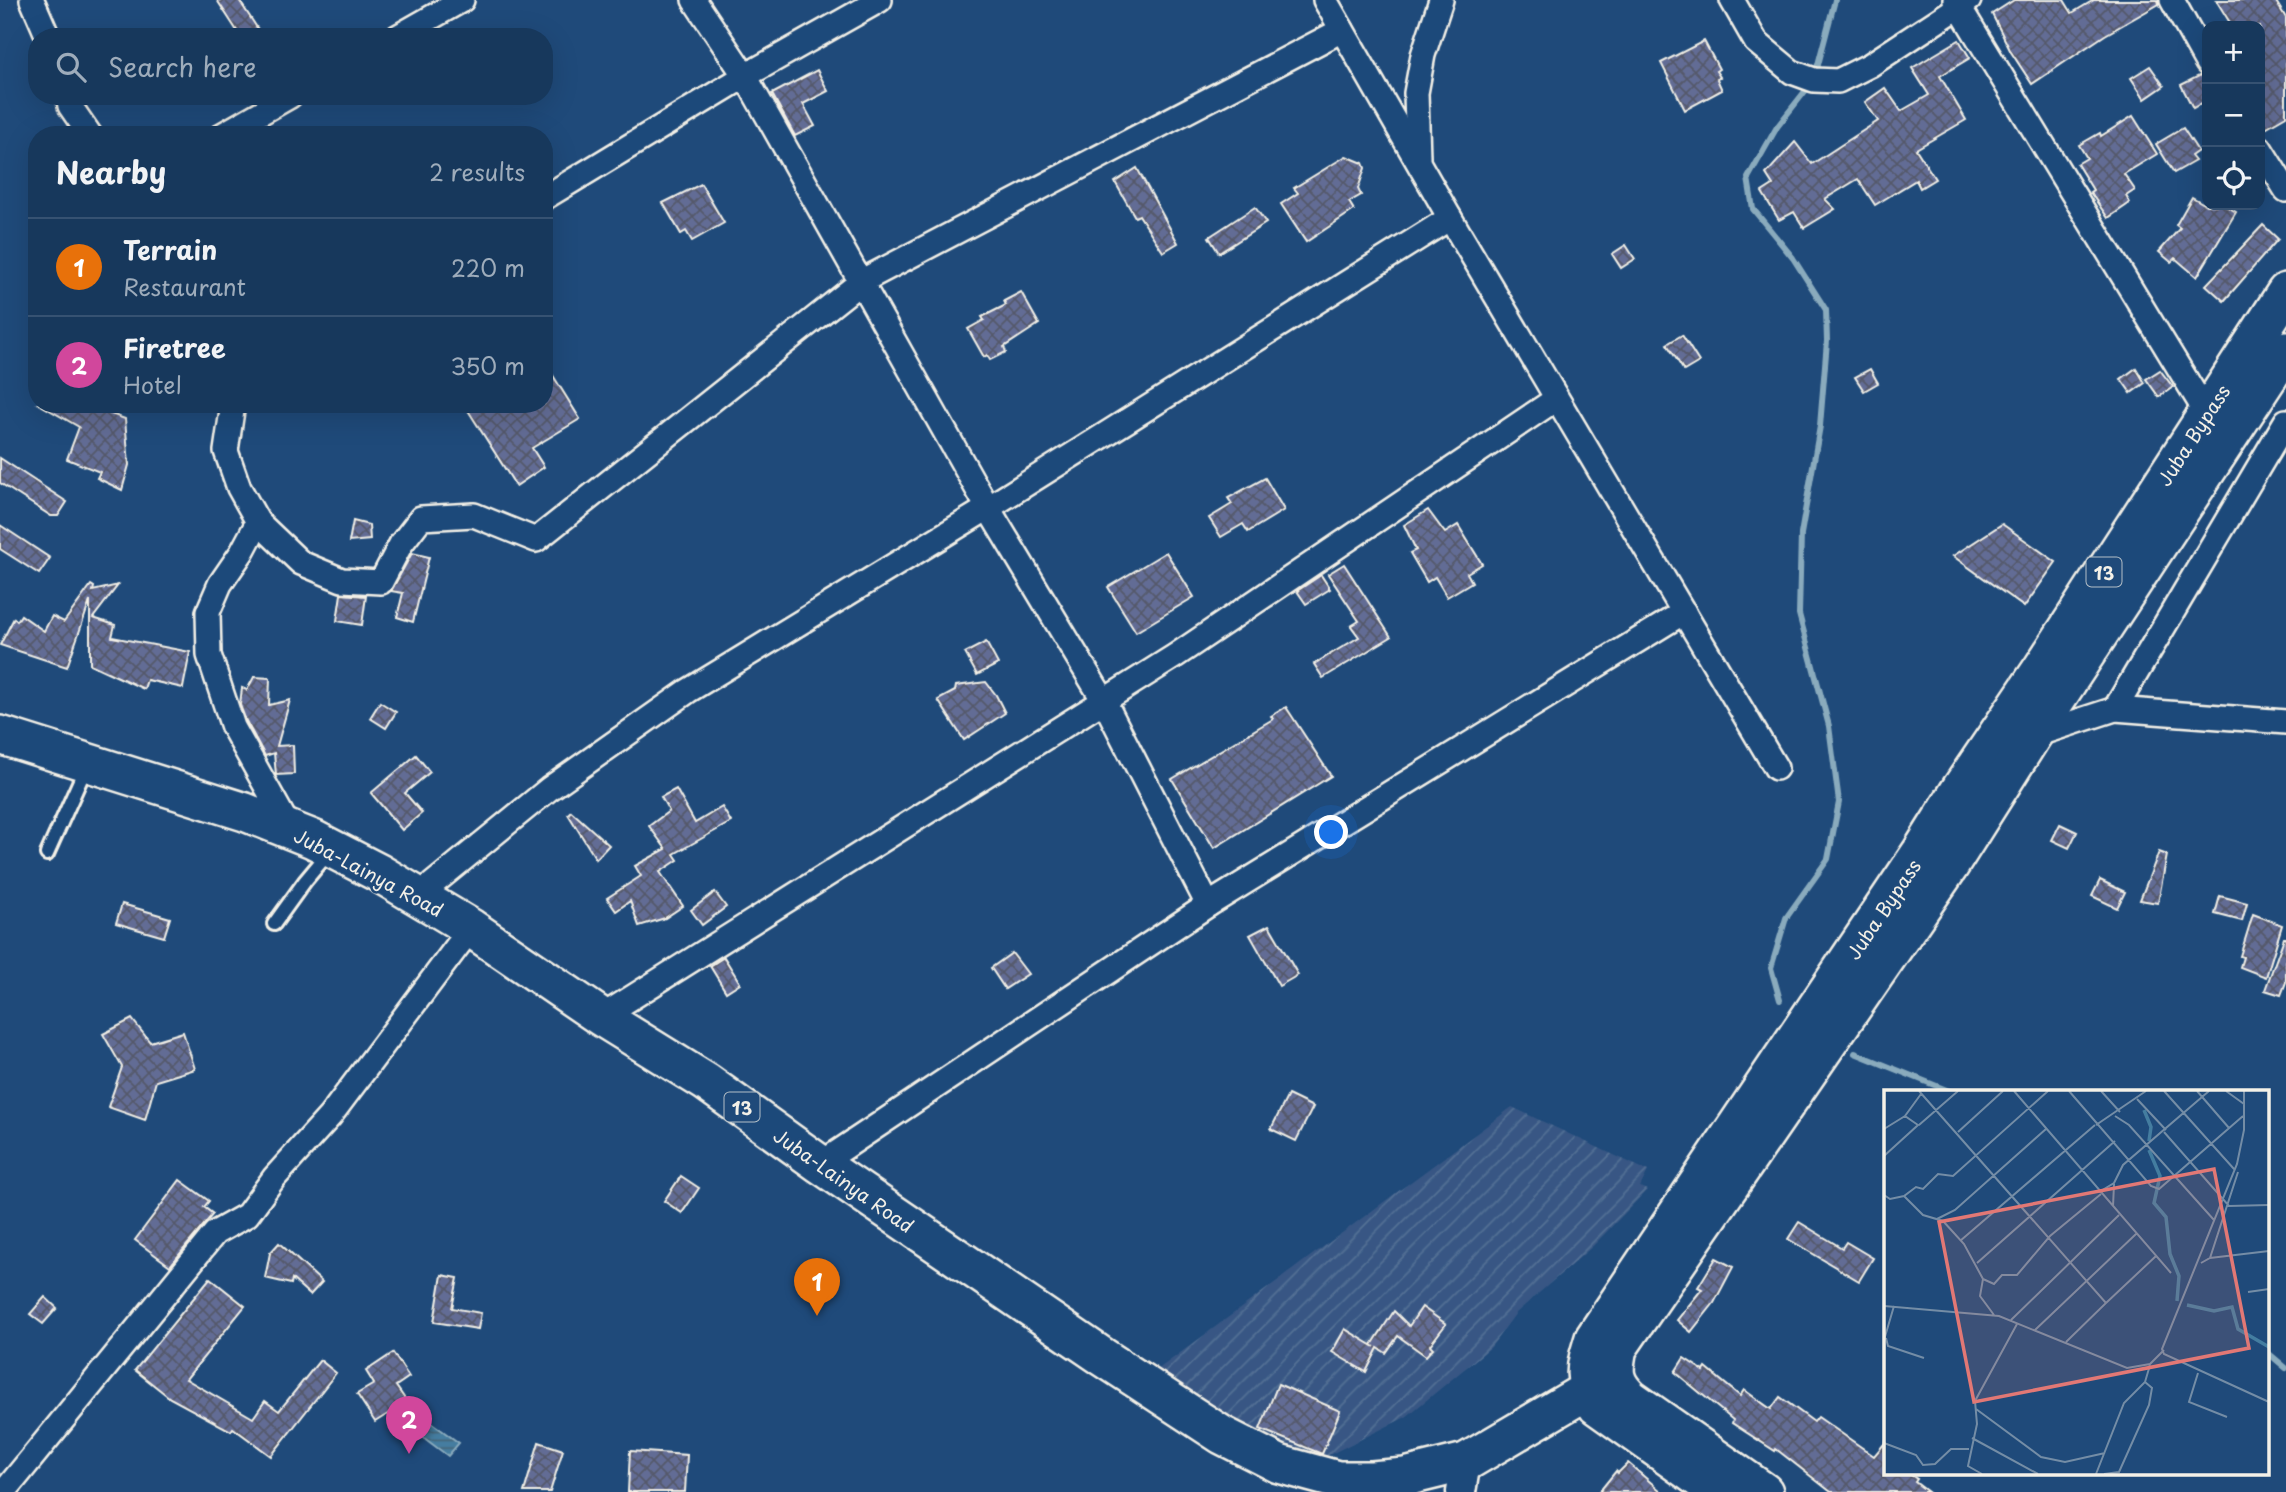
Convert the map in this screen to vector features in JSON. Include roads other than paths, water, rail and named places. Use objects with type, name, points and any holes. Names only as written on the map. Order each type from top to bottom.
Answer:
[{"type":"main road","name":"Juba Bypass","points":[[1606,1343],[1961,788],[2286,292]]},
{"type":"main road","name":"Juba Bypass","points":[[1606,1343],[1949,867],[2286,350]]},
{"type":"main road","name":"Juba-Lainya Road","points":[[0,735],[245,812],[290,829],[333,848],[418,896],[471,928],[601,1017],[706,1082],[1020,1302],[1200,1421],[1279,1464],[1338,1480],[1463,1477],[1521,1430],[1588,1390],[1606,1343]]},
{"type":"main road","name":"Juba-Lainya Road","points":[[1463,1477],[1561,1379],[1606,1343]]},
{"type":"main road","points":[[1606,1343],[1619,1388],[1764,1492]]},
{"type":"main road","points":[[1588,1390],[1597,1406],[1718,1492]]},
{"type":"main road","points":[[1521,1430],[1568,1422],[1595,1425],[1665,1454]]},
{"type":"street","points":[[32,0],[44,28]]},
{"type":"street","points":[[413,28],[462,0]]},
{"type":"street","points":[[694,0],[745,76],[988,508],[1104,701],[1208,905]]},
{"type":"street","points":[[553,193],[745,76],[880,0]]},
{"type":"street","points":[[1418,162],[1416,93],[1423,55],[1441,0]]},
{"type":"street","points":[[1732,0],[1756,42],[1792,72],[1814,80],[1838,81],[1870,65],[1961,2],[2207,414]]},
{"type":"street","points":[[2172,0],[2202,54]]},
{"type":"street","points":[[1332,2],[1342,30],[1450,218],[1776,768]]},
{"type":"street","points":[[232,413],[226,451],[239,488],[258,523],[301,564],[342,580],[381,582],[401,544],[421,518],[474,515],[536,540],[862,281],[1342,30]]},
{"type":"street","points":[[70,105],[84,126]]},
{"type":"street","points":[[238,126],[274,105]]},
{"type":"street","points":[[2265,156],[2286,190]]},
{"type":"street","points":[[418,896],[549,789],[688,691],[988,508],[1450,218]]},
{"type":"street","points":[[601,1017],[1187,649],[1556,399]]},
{"type":"street","points":[[2115,709],[2286,421]]},
{"type":"street","points":[[258,523],[220,584],[208,611],[209,655],[233,727],[290,829]]},
{"type":"street","points":[[820,1164],[1208,905],[1684,612]]},
{"type":"street","points":[[2032,736],[2115,709],[2286,722]]},
{"type":"street","points":[[4,1492],[215,1233],[247,1215],[274,1178],[330,1116],[471,928]]},
{"type":"lane","points":[[47,855],[89,762]]},
{"type":"lane","points":[[274,924],[333,848]]},
{"type":"waterway","points":[[1815,76],[1835,0]]},
{"type":"waterway","points":[[1780,1000],[1771,968],[1786,918],[1828,859],[1839,802],[1829,726],[1799,614],[1801,534],[1820,426],[1827,341],[1826,310],[1793,258],[1753,209],[1748,178],[1777,127],[1810,85]]},
{"type":"waterway","points":[[1855,1053],[1947,1090]]},
{"type":"waterway","points":[[2268,1353],[2286,1368]]},
{"type":"place","name":"Terrain","points":[[817,1316]]},
{"type":"place","name":"Firetree","points":[[409,1454]]}]
